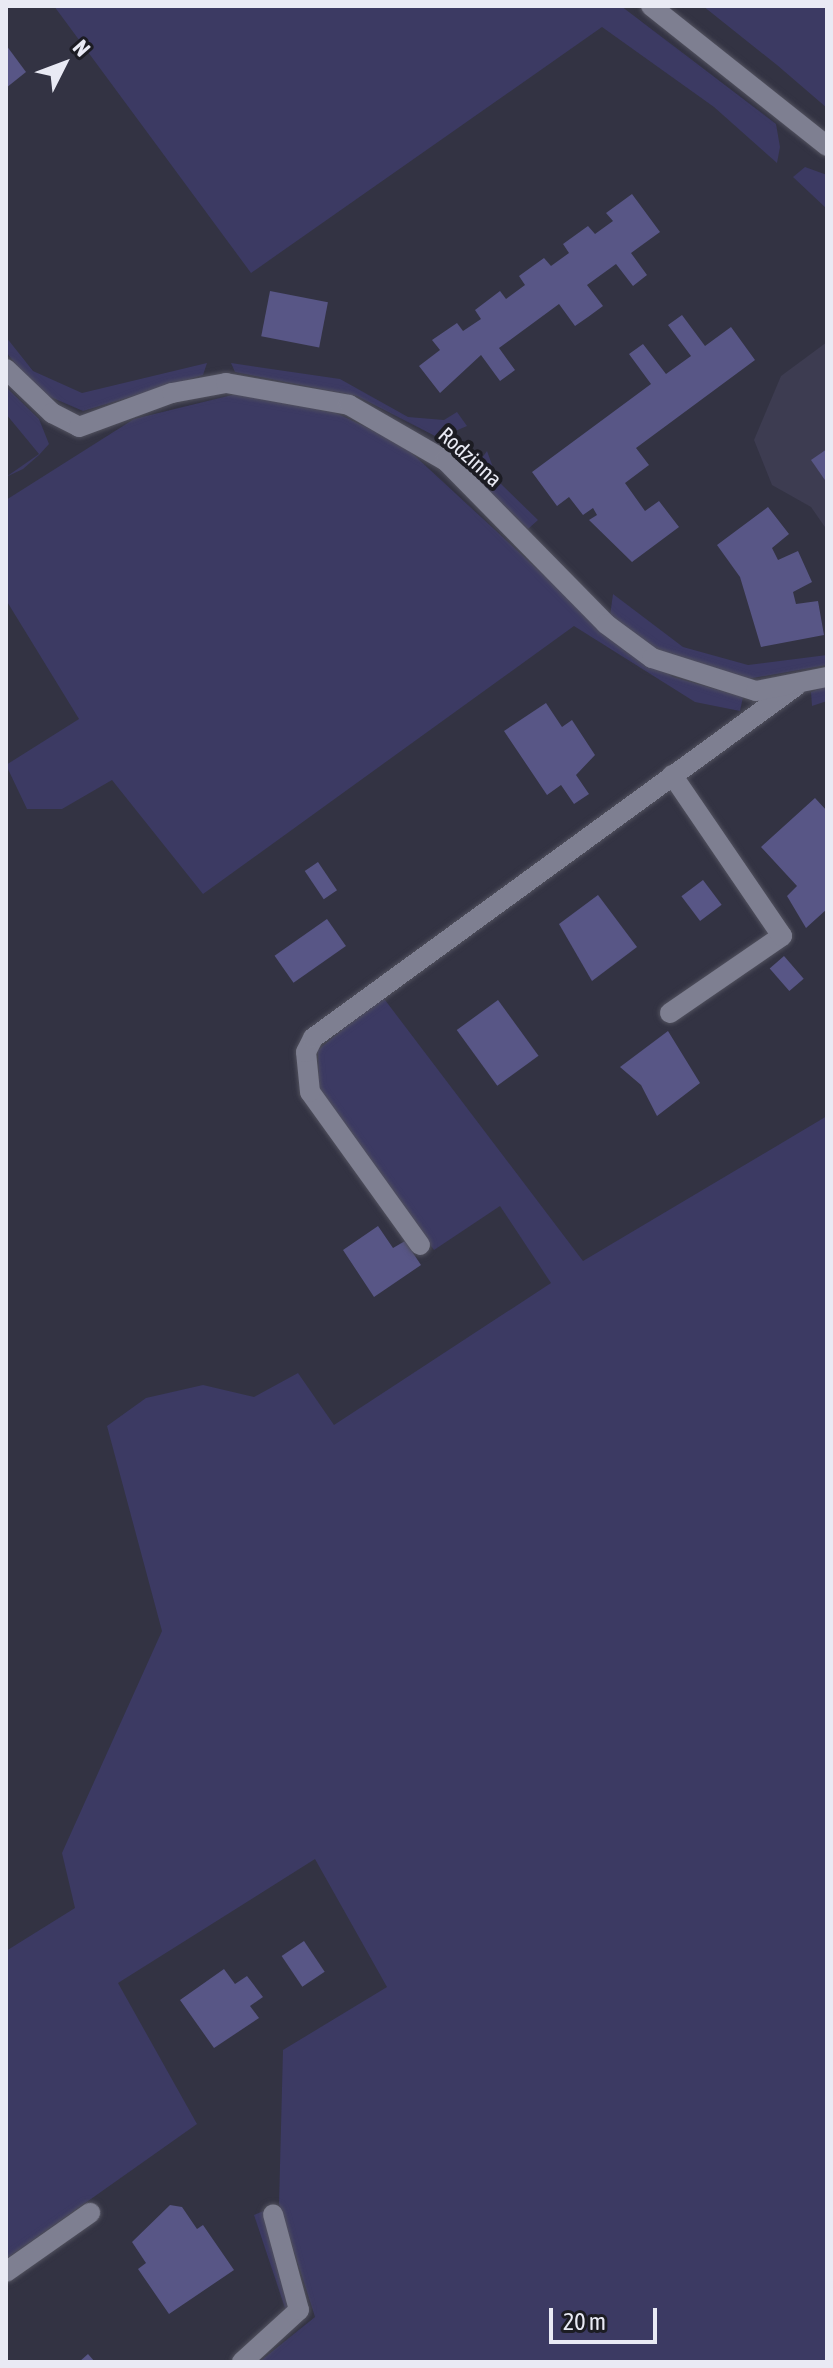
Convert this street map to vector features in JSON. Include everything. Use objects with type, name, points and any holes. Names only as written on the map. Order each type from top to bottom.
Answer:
[{"type":"street","points":[[651,6],[827,145]]},
{"type":"street","name":"Rodzinna","points":[[6,369],[52,413],[79,427],[172,393],[226,383],[349,405],[446,461],[596,615],[652,658],[756,691],[796,686],[827,677]]},
{"type":"street","points":[[420,1245],[310,1092],[306,1052],[313,1038],[796,686]]},
{"type":"street","points":[[670,1013],[782,936],[672,775]]},
{"type":"street","points":[[6,2272],[90,2213]]},
{"type":"street","points":[[242,2362],[299,2310],[273,2214]]},
{"type":"shaded area","points":[[54,6],[621,6],[776,124],[780,147],[777,163],[714,107],[602,27],[251,273]]},
{"type":"shaded area","points":[[703,6],[827,6],[827,108],[777,65]]},
{"type":"shaded area","points":[[805,167],[827,175],[827,209],[793,177]]},
{"type":"shaded area","points":[[6,337],[33,371],[82,393],[207,363],[203,375],[83,411],[46,395],[23,373],[6,352]]},
{"type":"shaded area","points":[[827,342],[827,530],[811,507],[772,485],[754,440],[781,376]]},
{"type":"shaded area","points":[[231,363],[340,379],[408,417],[444,420],[457,412],[467,426],[439,438],[357,396],[235,372]]},
{"type":"shaded area","points":[[6,387],[39,419],[49,444],[39,455],[23,469],[6,477],[39,454],[6,414]]},
{"type":"shaded area","points":[[236,394],[336,413],[402,444],[614,640],[673,677],[743,697],[740,711],[695,702],[574,626],[203,894],[112,780],[62,809],[27,809],[6,765],[79,719],[6,600],[6,500],[134,419]]},
{"type":"shaded area","points":[[487,451],[498,481],[538,520],[528,529],[471,473]]},
{"type":"shaded area","points":[[613,594],[683,647],[748,665],[827,655],[827,665],[747,679],[654,648],[610,616]]},
{"type":"shaded area","points":[[827,686],[827,701],[812,706],[811,692]]},
{"type":"shaded area","points":[[382,996],[583,1261],[827,1116],[827,2362],[259,2362],[315,2317],[279,2204],[283,2050],[387,1987],[315,1859],[118,1983],[197,2124],[6,2259],[6,1951],[75,1908],[62,1853],[162,1631],[107,1426],[146,1398],[203,1385],[254,1397],[298,1373],[334,1425],[551,1283],[500,1206],[434,1250],[329,1110],[319,1089],[318,1050]]},
{"type":"shaded area","points":[[268,2209],[293,2310],[226,2362],[287,2314],[254,2215]]},
{"type":"building","points":[[6,45],[26,72],[6,88]]},
{"type":"building","points":[[632,194],[660,232],[631,253],[647,275],[633,286],[616,264],[587,285],[603,306],[588,317],[575,326],[559,304],[499,348],[515,370],[500,381],[481,355],[440,393],[419,366],[440,350],[432,340],[457,323],[463,331],[481,319],[475,310],[500,291],[506,299],[525,285],[519,276],[544,258],[551,266],[569,253],[563,244],[588,226],[595,234],[613,221],[606,213]]},
{"type":"building","points":[[270,291],[328,302],[319,347],[261,336]]},
{"type":"building","points":[[682,315],[705,346],[731,327],[755,360],[636,448],[649,465],[625,483],[645,511],[659,501],[679,527],[632,562],[589,520],[597,515],[593,508],[583,515],[569,497],[557,506],[532,472],[651,384],[629,354],[643,344],[666,374],[691,356],[668,325]]},
{"type":"building","points":[[827,449],[827,483],[811,460]]},
{"type":"building","points":[[768,507],[789,534],[772,548],[778,560],[798,551],[812,582],[793,592],[796,604],[818,601],[824,635],[761,647],[740,577],[717,545]]},
{"type":"building","points":[[546,703],[562,727],[572,720],[595,755],[576,775],[589,794],[574,804],[561,785],[547,795],[504,731]]},
{"type":"building","points":[[815,798],[827,811],[827,909],[806,928],[787,896],[797,886],[761,847]]},
{"type":"building","points":[[318,862],[337,890],[324,899],[305,871]]},
{"type":"building","points":[[703,880],[722,905],[700,921],[681,896]]},
{"type":"building","points":[[598,895],[637,947],[592,981],[559,924]]},
{"type":"building","points":[[327,919],[346,946],[294,983],[275,956]]},
{"type":"building","points":[[784,956],[804,979],[789,991],[770,968]]},
{"type":"building","points":[[498,1000],[539,1056],[497,1086],[457,1030]]},
{"type":"building","points":[[668,1031],[700,1083],[657,1116],[641,1085],[620,1067]]},
{"type":"building","points":[[378,1226],[393,1248],[405,1241],[421,1265],[374,1297],[343,1250]]},
{"type":"building","points":[[304,1941],[325,1972],[302,1987],[282,1956]]},
{"type":"building","points":[[224,1969],[235,1984],[247,1976],[263,1997],[250,2006],[259,2018],[214,2048],[180,2000]]},
{"type":"building","points":[[170,2205],[182,2207],[197,2229],[203,2225],[234,2270],[169,2314],[138,2269],[146,2263],[132,2242]]},
{"type":"building","points":[[88,2354],[95,2362],[79,2362]]}]
